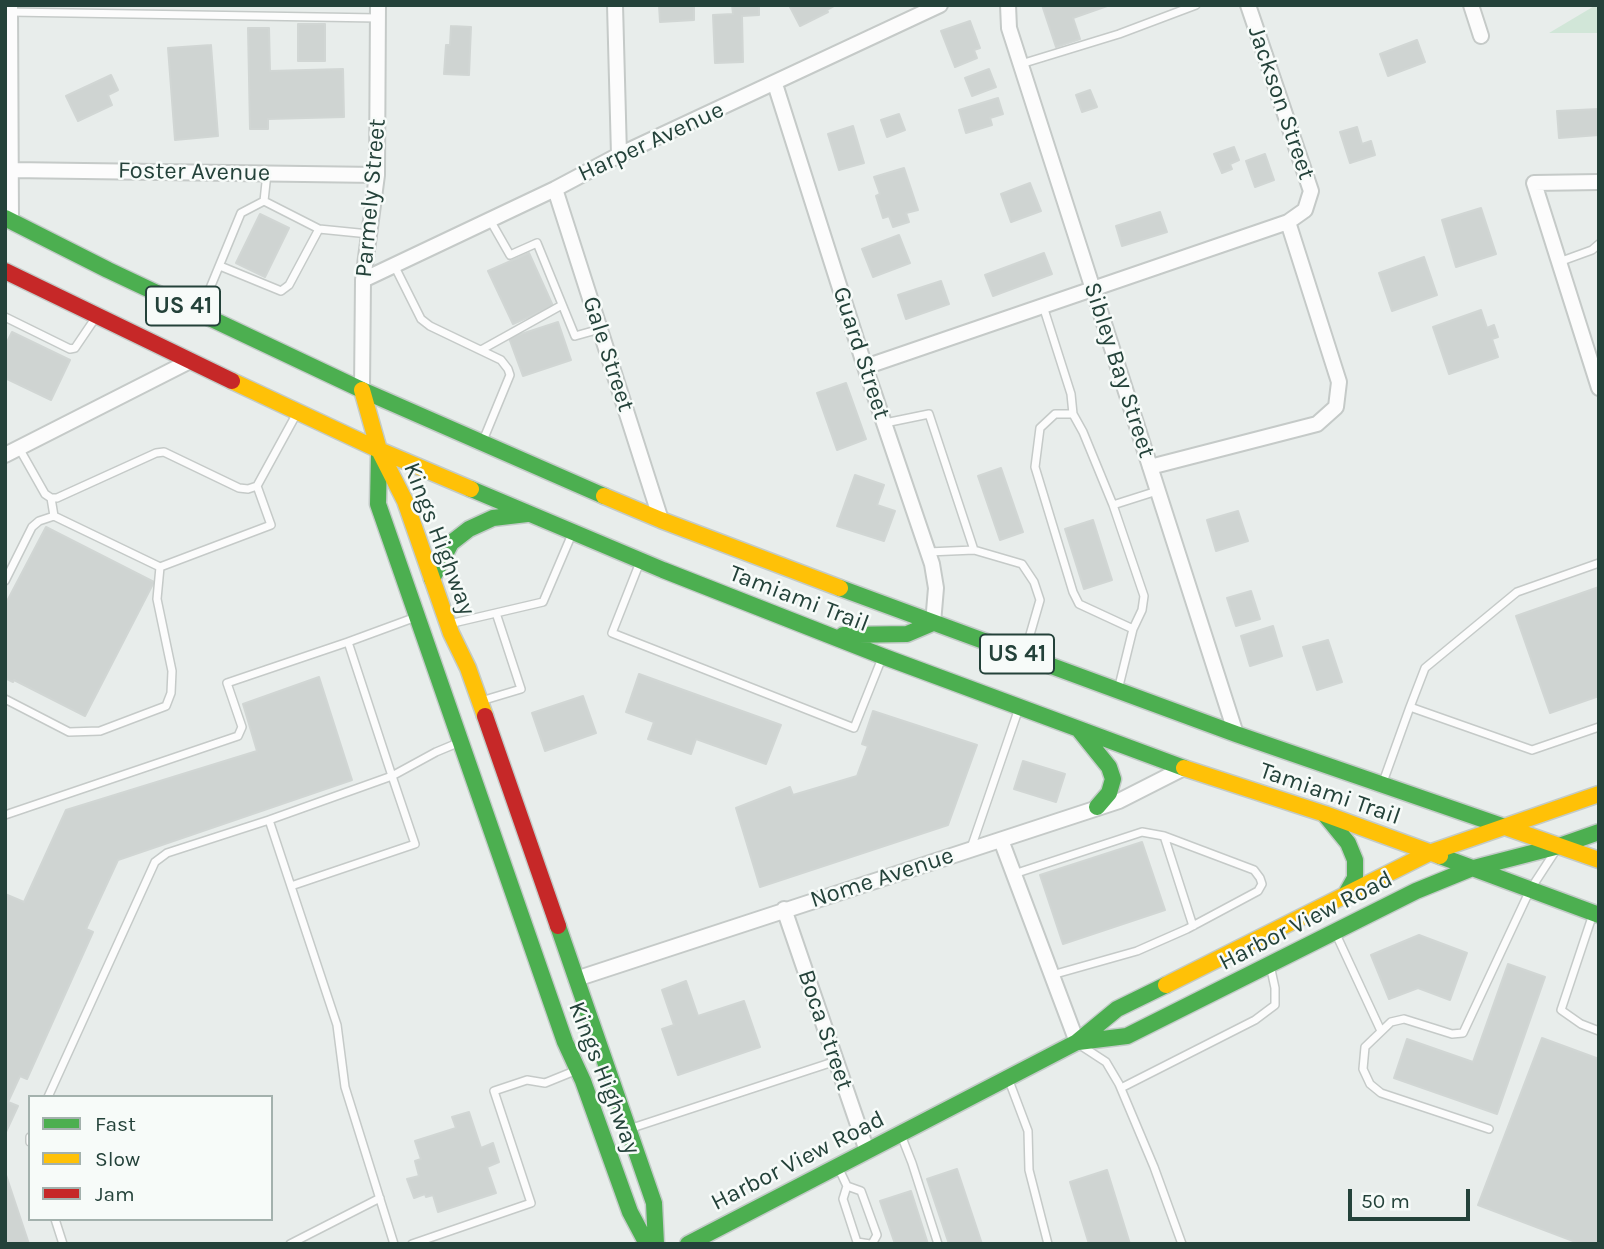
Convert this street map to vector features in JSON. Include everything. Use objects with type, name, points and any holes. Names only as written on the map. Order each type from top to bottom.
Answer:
[{"type":"main road","name":"Tamiami Trail","points":[[8,219],[362,390],[661,520],[1236,734],[1599,860]]},
{"type":"main road","name":"Tamiami Trail","points":[[5,271],[379,450],[640,561],[883,656],[1184,768],[1325,814],[1596,914]]},
{"type":"main road","points":[[362,390],[379,450]]},
{"type":"main road","name":"Kings Highway","points":[[379,450],[405,501],[448,624],[468,668],[654,1203],[656,1244]]},
{"type":"main road","name":"Kings Highway","points":[[379,450],[378,504],[565,1042],[578,1070],[630,1212],[647,1244]]},
{"type":"main road","points":[[432,579],[451,543],[469,529],[494,518],[527,514]]},
{"type":"main road","points":[[830,635],[891,636],[907,634],[933,623]]},
{"type":"main road","points":[[1079,729],[1109,767],[1113,779],[1109,793],[1097,807]]},
{"type":"main road","points":[[461,742],[490,732]]},
{"type":"main road","name":"Harbor View Road","points":[[688,1244],[1077,1042],[1117,1009],[1429,853],[1599,794]]},
{"type":"main road","points":[[1325,814],[1348,843],[1355,860],[1355,878],[1346,894]]},
{"type":"main road","name":"Harbor View Road","points":[[1077,1042],[1127,1036],[1416,891],[1470,869],[1599,832]]},
{"type":"street","points":[[615,5],[619,155]]},
{"type":"street","name":"Harper Avenue","points":[[363,280],[555,189],[619,155],[940,5]]},
{"type":"street","name":"Sibley Bay Street","points":[[1008,5],[1009,28],[1020,64],[1236,734]]},
{"type":"street","name":"Jackson Street","points":[[1248,5],[1311,191],[1305,210],[1288,222]]},
{"type":"street","points":[[1471,5],[1481,36]]},
{"type":"street","points":[[8,219],[11,170],[10,8]]},
{"type":"street","name":"Parmely Street","points":[[362,390],[363,280],[377,175],[378,12]]},
{"type":"street","name":"Guard Street","points":[[775,84],[864,367],[928,552],[936,588],[933,623]]},
{"type":"street","name":"Foster Avenue","points":[[11,170],[377,175]]},
{"type":"street","points":[[1599,182],[1534,183],[1599,388]]},
{"type":"street","name":"Gale Street","points":[[555,189],[661,520]]},
{"type":"street","points":[[864,367],[1288,222],[1339,382],[1336,407],[1317,424],[1150,467]]},
{"type":"street","points":[[5,455],[190,361]]},
{"type":"street","name":"Nome Avenue","points":[[576,979],[1119,801],[1184,768]]},
{"type":"street","points":[[1001,840],[1077,1042]]},
{"type":"street","name":"Boca Street","points":[[784,909],[867,1151]]},
{"type":"lane","points":[[1020,64],[1119,34],[1196,5]]},
{"type":"lane","points":[[10,8],[378,12]]},
{"type":"lane","points":[[264,201],[267,173]]},
{"type":"lane","points":[[264,201],[319,229],[369,234]]},
{"type":"lane","points":[[200,314],[241,213],[264,201]]},
{"type":"lane","points":[[490,220],[510,255],[537,243],[575,337],[600,330]]},
{"type":"lane","points":[[220,266],[281,291],[289,285],[319,229]]},
{"type":"lane","points":[[1559,262],[1592,250],[1599,244]]},
{"type":"lane","points":[[394,265],[421,319],[500,360],[508,369],[510,375],[482,444]]},
{"type":"lane","points":[[481,350],[562,305]]},
{"type":"lane","points":[[1043,306],[1071,394],[1073,414],[1113,505],[1144,596],[1118,690]]},
{"type":"lane","points":[[5,317],[70,349],[75,348],[96,316]]},
{"type":"lane","points":[[19,448],[45,494],[51,498],[57,498],[156,453],[164,452],[239,488],[248,489],[257,486],[298,412]]},
{"type":"lane","points":[[884,423],[929,414],[975,550]]},
{"type":"lane","points":[[1073,414],[1055,414],[1040,428],[1035,467],[1079,604],[1133,629]]},
{"type":"lane","points":[[5,581],[32,527],[39,521],[54,516],[160,567],[271,525],[257,486]]},
{"type":"lane","points":[[1113,505],[1158,491]]},
{"type":"lane","points":[[51,498],[54,516]]},
{"type":"lane","points":[[448,624],[543,601],[572,533]]},
{"type":"lane","points":[[928,552],[975,550],[1022,564],[1034,582],[1040,600],[1024,656]]},
{"type":"lane","points":[[640,561],[612,633],[854,728],[883,656]]},
{"type":"lane","points":[[1383,784],[1425,668],[1517,592],[1599,563]]},
{"type":"lane","points":[[5,699],[69,732],[100,732],[166,706],[171,693],[172,671],[157,599],[160,567]]},
{"type":"lane","points":[[479,701],[521,688],[496,613]]},
{"type":"lane","points":[[5,815],[237,736],[242,727],[227,683],[417,617]]},
{"type":"lane","points":[[291,886],[415,844],[348,642]]},
{"type":"lane","points":[[970,850],[1019,707]]},
{"type":"lane","points":[[1410,707],[1532,750],[1599,727]]},
{"type":"lane","points":[[49,1095],[155,862],[167,853],[270,820],[392,776],[461,742]]},
{"type":"lane","points":[[270,820],[337,1025],[345,1087],[394,1244]]},
{"type":"lane","points":[[1014,874],[1142,832],[1164,836],[1254,870],[1260,878],[1262,884],[1258,891],[1193,926],[1137,951],[1052,975]]},
{"type":"lane","points":[[1164,836],[1193,926]]},
{"type":"lane","points":[[1489,1129],[1381,1093],[1370,1084],[1363,1069],[1365,1047],[1391,1021],[1404,1019],[1452,1034],[1463,1033],[1530,890],[1559,845]]},
{"type":"lane","points":[[1596,914],[1561,1010],[1581,1024],[1599,1031]]},
{"type":"lane","points":[[1335,932],[1381,1031]]},
{"type":"lane","points":[[1121,1088],[1255,1020],[1275,1005],[1270,964]]},
{"type":"lane","points":[[1077,1042],[1107,1062],[1121,1088],[1182,1244]]},
{"type":"lane","points":[[628,1130],[836,1061]]},
{"type":"lane","points":[[412,1244],[531,1203],[494,1091],[527,1080],[545,1083],[578,1070]]},
{"type":"lane","points":[[1008,1078],[1028,1131],[1029,1170],[1048,1244]]},
{"type":"lane","points":[[900,1134],[938,1244]]},
{"type":"lane","points":[[838,1166],[847,1186],[843,1199],[857,1242],[871,1244],[877,1235],[861,1191],[847,1186]]},
{"type":"lane","points":[[290,1244],[380,1198]]},
{"type":"lane","points":[[56,1221],[63,1244]]},
{"type":"green space","points":[[1599,5],[1599,33],[1549,33]]},
{"type":"building","points":[[659,5],[694,5],[694,20],[660,22]]},
{"type":"building","points":[[732,5],[759,5],[759,15],[742,16],[743,62],[715,63],[713,15],[733,14]]},
{"type":"building","points":[[789,5],[836,5],[800,26]]},
{"type":"building","points":[[1042,5],[1110,5],[1073,18],[1080,39],[1056,47]]},
{"type":"building","points":[[970,21],[980,48],[974,50],[977,58],[955,67],[941,31]]},
{"type":"building","points":[[298,24],[325,24],[325,61],[298,61]]},
{"type":"building","points":[[451,26],[471,27],[469,75],[444,74],[446,45],[450,45]]},
{"type":"building","points":[[248,28],[269,28],[270,71],[343,69],[344,117],[268,119],[268,129],[250,129]]},
{"type":"building","points":[[1417,40],[1425,62],[1388,76],[1380,54]]},
{"type":"building","points":[[211,45],[218,136],[175,140],[168,48]]},
{"type":"building","points":[[989,69],[996,87],[972,96],[965,78]]},
{"type":"building","points":[[111,75],[118,90],[108,95],[112,105],[78,121],[66,96]]},
{"type":"building","points":[[1090,90],[1097,107],[1082,112],[1076,95]]},
{"type":"building","points":[[998,98],[1003,114],[990,118],[992,125],[966,133],[959,110]]},
{"type":"building","points":[[1599,109],[1599,135],[1559,138],[1557,111]]},
{"type":"building","points":[[899,114],[905,130],[887,137],[881,120]]},
{"type":"building","points":[[853,126],[864,163],[839,170],[828,134]]},
{"type":"building","points":[[1357,127],[1362,144],[1371,141],[1375,155],[1350,163],[1340,132]]},
{"type":"building","points":[[1234,147],[1239,160],[1230,164],[1232,169],[1222,173],[1214,154]]},
{"type":"building","points":[[1265,154],[1274,180],[1255,187],[1246,161]]},
{"type":"building","points":[[904,168],[918,210],[906,213],[909,222],[893,227],[889,216],[883,218],[876,196],[880,194],[874,177]]},
{"type":"building","points":[[1030,183],[1041,211],[1011,222],[1001,194]]},
{"type":"building","points":[[1481,208],[1496,254],[1456,267],[1442,220]]},
{"type":"building","points":[[1160,212],[1167,232],[1122,246],[1116,226]]},
{"type":"building","points":[[260,214],[289,228],[265,277],[236,263]]},
{"type":"building","points":[[899,235],[910,263],[873,277],[862,249]]},
{"type":"building","points":[[529,253],[553,306],[513,324],[488,271]]},
{"type":"building","points":[[1044,253],[1052,274],[993,296],[985,275]]},
{"type":"building","points":[[1424,257],[1437,295],[1392,311],[1379,273]]},
{"type":"building","points":[[941,281],[949,304],[906,319],[898,295]]},
{"type":"building","points":[[1481,310],[1487,328],[1494,325],[1498,337],[1492,339],[1498,357],[1449,374],[1433,327]]},
{"type":"building","points":[[558,322],[571,360],[523,376],[509,338]]},
{"type":"building","points":[[12,332],[70,360],[51,400],[5,378],[5,346]]},
{"type":"building","points":[[846,383],[866,439],[837,450],[817,393]]},
{"type":"building","points":[[1001,468],[1023,532],[1000,540],[978,476]]},
{"type":"building","points":[[855,475],[884,485],[877,505],[895,511],[884,541],[837,526]]},
{"type":"building","points":[[1238,511],[1248,541],[1216,551],[1207,520]]},
{"type":"building","points":[[1093,520],[1112,580],[1084,589],[1065,529]]},
{"type":"building","points":[[46,527],[154,582],[85,716],[5,678],[5,605]]},
{"type":"building","points":[[1599,587],[1599,696],[1550,713],[1516,616]]},
{"type":"building","points":[[1251,591],[1260,619],[1236,626],[1227,598]]},
{"type":"building","points":[[1273,626],[1282,656],[1250,666],[1241,636]]},
{"type":"building","points":[[1328,640],[1342,682],[1317,690],[1303,647]]},
{"type":"building","points":[[639,674],[781,725],[766,764],[696,739],[691,754],[648,739],[654,722],[626,712]]},
{"type":"building","points":[[319,677],[352,780],[118,860],[86,929],[93,932],[27,1079],[20,1076],[8,1102],[18,1106],[5,1134],[5,894],[24,902],[66,810],[257,751],[243,704]]},
{"type":"building","points":[[583,696],[596,733],[545,751],[532,713]]},
{"type":"building","points":[[873,711],[977,745],[948,825],[760,887],[736,808],[790,787],[793,795],[857,776],[868,746],[862,744]]},
{"type":"building","points":[[1023,761],[1065,774],[1056,802],[1014,789]]},
{"type":"building","points":[[1142,842],[1165,910],[1063,944],[1040,875]]},
{"type":"building","points":[[1419,935],[1467,953],[1450,1000],[1418,988],[1389,999],[1371,955]]},
{"type":"building","points":[[1508,964],[1545,977],[1497,1114],[1394,1078],[1407,1039],[1473,1062]]},
{"type":"building","points":[[686,981],[698,1016],[744,1001],[760,1047],[678,1075],[662,1029],[674,1025],[662,990]]},
{"type":"building","points":[[1542,1038],[1599,1059],[1599,1244],[1581,1244],[1478,1205]]},
{"type":"building","points":[[469,1112],[481,1148],[493,1143],[499,1162],[487,1167],[496,1193],[438,1212],[433,1195],[426,1197],[425,1194],[414,1198],[407,1179],[419,1176],[415,1161],[421,1159],[415,1141],[456,1128],[452,1117]]},
{"type":"building","points":[[957,1169],[982,1244],[949,1244],[927,1179]]},
{"type":"building","points":[[1107,1170],[1130,1244],[1089,1244],[1070,1182]]},
{"type":"building","points":[[5,1172],[29,1244],[5,1244]]},
{"type":"building","points":[[911,1191],[928,1244],[895,1244],[880,1201]]},
{"type":"traffic: fast","points":[[5,218],[108,270],[362,390],[604,496]]},
{"type":"traffic: fast","points":[[379,454],[378,504],[565,1042],[583,1081],[630,1212],[647,1244]]},
{"type":"traffic: fast","points":[[471,489],[663,570],[882,656],[1184,768]]},
{"type":"traffic: fast","points":[[432,579],[451,543],[469,529],[493,518],[527,514]]},
{"type":"traffic: fast","points":[[840,588],[1236,734],[1505,827]]},
{"type":"traffic: fast","points":[[843,635],[907,634],[933,623]]},
{"type":"traffic: fast","points":[[1080,731],[1109,767],[1113,779],[1109,793],[1097,807]]},
{"type":"traffic: fast","points":[[1326,816],[1348,843],[1355,860],[1355,878],[1346,894]]},
{"type":"traffic: fast","points":[[1078,1042],[1127,1036],[1416,891],[1470,869],[1559,846],[1599,832]]},
{"type":"traffic: fast","points":[[1440,856],[1599,915]]},
{"type":"traffic: fast","points":[[558,926],[654,1203],[656,1244]]},
{"type":"traffic: fast","points":[[688,1244],[1077,1042],[1117,1009],[1166,985]]},
{"type":"traffic: slow","points":[[232,381],[379,450],[471,489]]},
{"type":"traffic: slow","points":[[362,390],[379,450],[405,501],[451,633],[468,668],[485,716]]},
{"type":"traffic: slow","points":[[604,496],[840,588]]},
{"type":"traffic: slow","points":[[1184,768],[1325,814],[1440,856]]},
{"type":"traffic: slow","points":[[1166,985],[1429,853],[1599,794]]},
{"type":"traffic: slow","points":[[1505,827],[1599,860]]},
{"type":"traffic: jam","points":[[5,271],[232,381]]},
{"type":"traffic: jam","points":[[485,716],[558,926]]}]
